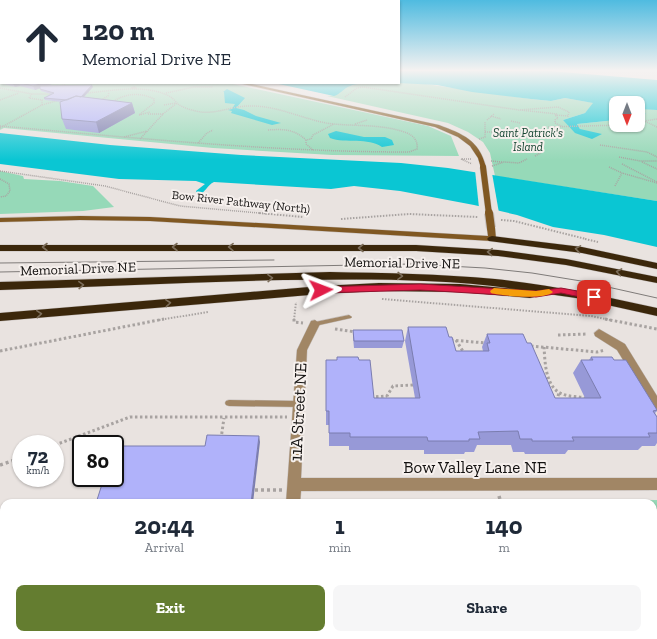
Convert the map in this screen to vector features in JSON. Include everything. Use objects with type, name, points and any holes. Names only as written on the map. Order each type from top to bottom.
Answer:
[{"type":"highway","points":[[492,233],[657,266]]},
{"type":"highway","name":"Memorial Drive NE","points":[[0,248],[416,248],[513,255],[566,262],[657,280]]},
{"type":"highway","name":"Memorial Drive NE","points":[[0,286],[379,276],[476,280],[561,290],[657,312]]},
{"type":"highway","points":[[0,317],[335,289],[426,287],[536,294],[561,290]]},
{"type":"street","points":[[0,220],[80,218],[150,219],[492,233],[481,156],[470,142],[452,131],[436,126],[321,101]]},
{"type":"street","name":"11A Street NE","points":[[292,499],[288,488],[299,404],[302,350],[315,324]]},
{"type":"street","points":[[599,333],[621,347],[657,406]]},
{"type":"street","name":"Bow Valley Lane NE","points":[[288,488],[657,484]]},
{"type":"lane","points":[[315,324],[349,317]]},
{"type":"lane","points":[[229,403],[299,404]]},
{"type":"path","points":[[42,101],[42,106]]},
{"type":"path","points":[[0,127],[42,106],[58,101]]},
{"type":"path","points":[[154,101],[154,103],[139,115],[164,114]]},
{"type":"path","points":[[454,101],[500,108],[565,115]]},
{"type":"path","points":[[4,126],[140,139],[313,150],[388,153],[409,152],[417,149],[418,145],[416,139],[408,133],[392,129],[367,125],[334,124],[258,106],[237,106],[207,113],[188,109],[177,103],[164,105]]},
{"type":"path","points":[[140,139],[177,103]]},
{"type":"path","points":[[519,110],[558,107],[569,112],[568,116],[555,115],[558,118],[555,120],[555,123],[564,127]]},
{"type":"path","points":[[496,112],[500,108]]},
{"type":"path","points":[[488,120],[494,114]]},
{"type":"path","points":[[491,116],[501,119]]},
{"type":"path","points":[[645,121],[657,119]]},
{"type":"path","points":[[511,121],[520,123]]},
{"type":"path","points":[[475,139],[485,137],[485,122]]},
{"type":"path","points":[[645,122],[657,127]]},
{"type":"path","points":[[306,140],[311,139],[310,137],[318,131],[331,127],[334,124]]},
{"type":"path","points":[[367,125],[371,124]]},
{"type":"path","points":[[548,127],[609,125]]},
{"type":"path","points":[[268,130],[280,128],[300,132],[306,140],[306,144],[313,150]]},
{"type":"path","points":[[198,143],[207,133],[213,130]]},
{"type":"path","points":[[124,137],[147,131]]},
{"type":"path","points":[[484,132],[496,132]]},
{"type":"path","points":[[506,133],[518,134]]},
{"type":"path","points":[[600,145],[647,152],[657,157]]},
{"type":"path","points":[[535,156],[542,152]]},
{"type":"path","points":[[619,157],[640,161],[657,161]]},
{"type":"path","points":[[474,165],[461,158],[475,160]]},
{"type":"path","points":[[488,161],[519,163],[527,159]]},
{"type":"path","points":[[640,161],[657,168]]},
{"type":"path","points":[[491,166],[504,162]]},
{"type":"path","points":[[622,164],[657,183]]},
{"type":"path","points":[[608,167],[622,173],[657,183]]},
{"type":"path","name":"Bow River Pathway (North)","points":[[0,171],[105,186],[180,206],[309,218]]},
{"type":"path","points":[[615,186],[622,173]]},
{"type":"path","points":[[0,180],[9,184],[10,191],[6,196],[0,197]]},
{"type":"path","points":[[341,219],[431,214],[484,218]]},
{"type":"path","points":[[499,219],[514,221],[588,239]]},
{"type":"path","points":[[288,301],[303,299]]},
{"type":"path","points":[[378,299],[563,315],[591,316],[657,329]]},
{"type":"path","points":[[296,300],[294,322],[315,324],[341,331],[364,332]]},
{"type":"path","points":[[0,351],[184,315],[214,311]]},
{"type":"path","points":[[558,335],[599,333],[591,316]]},
{"type":"path","points":[[448,340],[493,343]]},
{"type":"path","points":[[456,340],[465,357]]},
{"type":"path","points":[[529,346],[597,352],[621,347]]},
{"type":"path","points":[[544,348],[545,365],[550,382],[559,392],[585,398]]},
{"type":"path","points":[[543,370],[548,373]]},
{"type":"path","points":[[387,396],[392,386],[413,385]]},
{"type":"path","points":[[558,403],[557,395],[559,392]]},
{"type":"path","points":[[371,397],[387,396]]},
{"type":"path","points":[[387,396],[392,405]]},
{"type":"path","points":[[64,442],[130,417],[287,417]]},
{"type":"path","points":[[220,442],[224,418]]},
{"type":"path","points":[[0,465],[12,461]]},
{"type":"path","points":[[255,490],[288,488]]},
{"type":"green space","points":[[0,101],[311,101],[428,126],[451,136],[459,156],[332,155],[213,148],[4,128],[0,130]]},
{"type":"green space","name":"Saint Patrick's Island","points":[[349,101],[581,101],[594,103],[585,113],[563,120],[580,129],[577,124],[609,121],[609,132],[645,132],[645,109],[657,110],[657,201],[495,176],[490,153],[483,142],[468,132],[448,123]]},
{"type":"green space","points":[[0,171],[23,176],[24,179],[60,181],[93,186],[114,207],[83,211],[0,214]]},
{"type":"water","points":[[225,101],[242,101],[236,108],[256,116],[281,123],[272,125],[231,113],[232,111],[228,110],[232,109],[235,104],[225,103]]},
{"type":"water","points":[[581,101],[609,101],[609,121],[577,124],[580,129],[602,134],[592,139],[575,133],[563,120],[585,113],[593,103]]},
{"type":"water","points":[[645,101],[657,101],[657,110],[645,109]]},
{"type":"water","points":[[336,131],[364,137],[385,137],[392,140],[394,145],[382,147],[370,142],[343,141],[330,138],[328,134]]},
{"type":"water","points":[[0,133],[110,145],[241,155],[401,163],[448,168],[657,201],[657,247],[604,235],[553,227],[517,215],[400,191],[354,186],[331,189],[214,182],[198,196],[196,191],[205,184],[196,181],[119,179],[0,164]]},
{"type":"pier","points":[[475,170],[492,173],[499,213],[479,208]]},
{"type":"building","points":[[115,101],[132,103],[96,122],[62,119],[60,102]]},
{"type":"building","points":[[408,327],[446,327],[449,337],[452,337],[456,351],[489,351],[487,343],[490,343],[487,334],[523,334],[527,343],[531,343],[555,398],[601,398],[581,360],[593,360],[591,357],[612,357],[614,360],[626,360],[657,410],[653,411],[657,417],[657,433],[648,433],[650,437],[572,437],[574,441],[532,441],[532,439],[520,439],[518,431],[478,432],[480,439],[469,439],[469,441],[428,441],[427,437],[350,437],[350,433],[329,433],[329,411],[326,411],[326,360],[337,360],[337,357],[358,357],[359,360],[370,360],[374,398],[420,398]]},
{"type":"building","points":[[353,330],[402,330],[404,341],[354,341]]},
{"type":"building","points":[[207,435],[259,436],[251,499],[97,499],[101,487],[124,487],[124,446],[205,446]]},
{"type":"tram line","points":[[0,263],[274,260]]},
{"type":"tram line","points":[[0,272],[411,264],[485,268],[532,273],[581,281],[657,298]]},
{"type":"slow traffic","points":[[494,291],[536,294],[549,292]]},
{"type":"route","points":[[321,290],[379,287],[420,287],[460,288],[536,294],[561,290],[594,297]]}]
